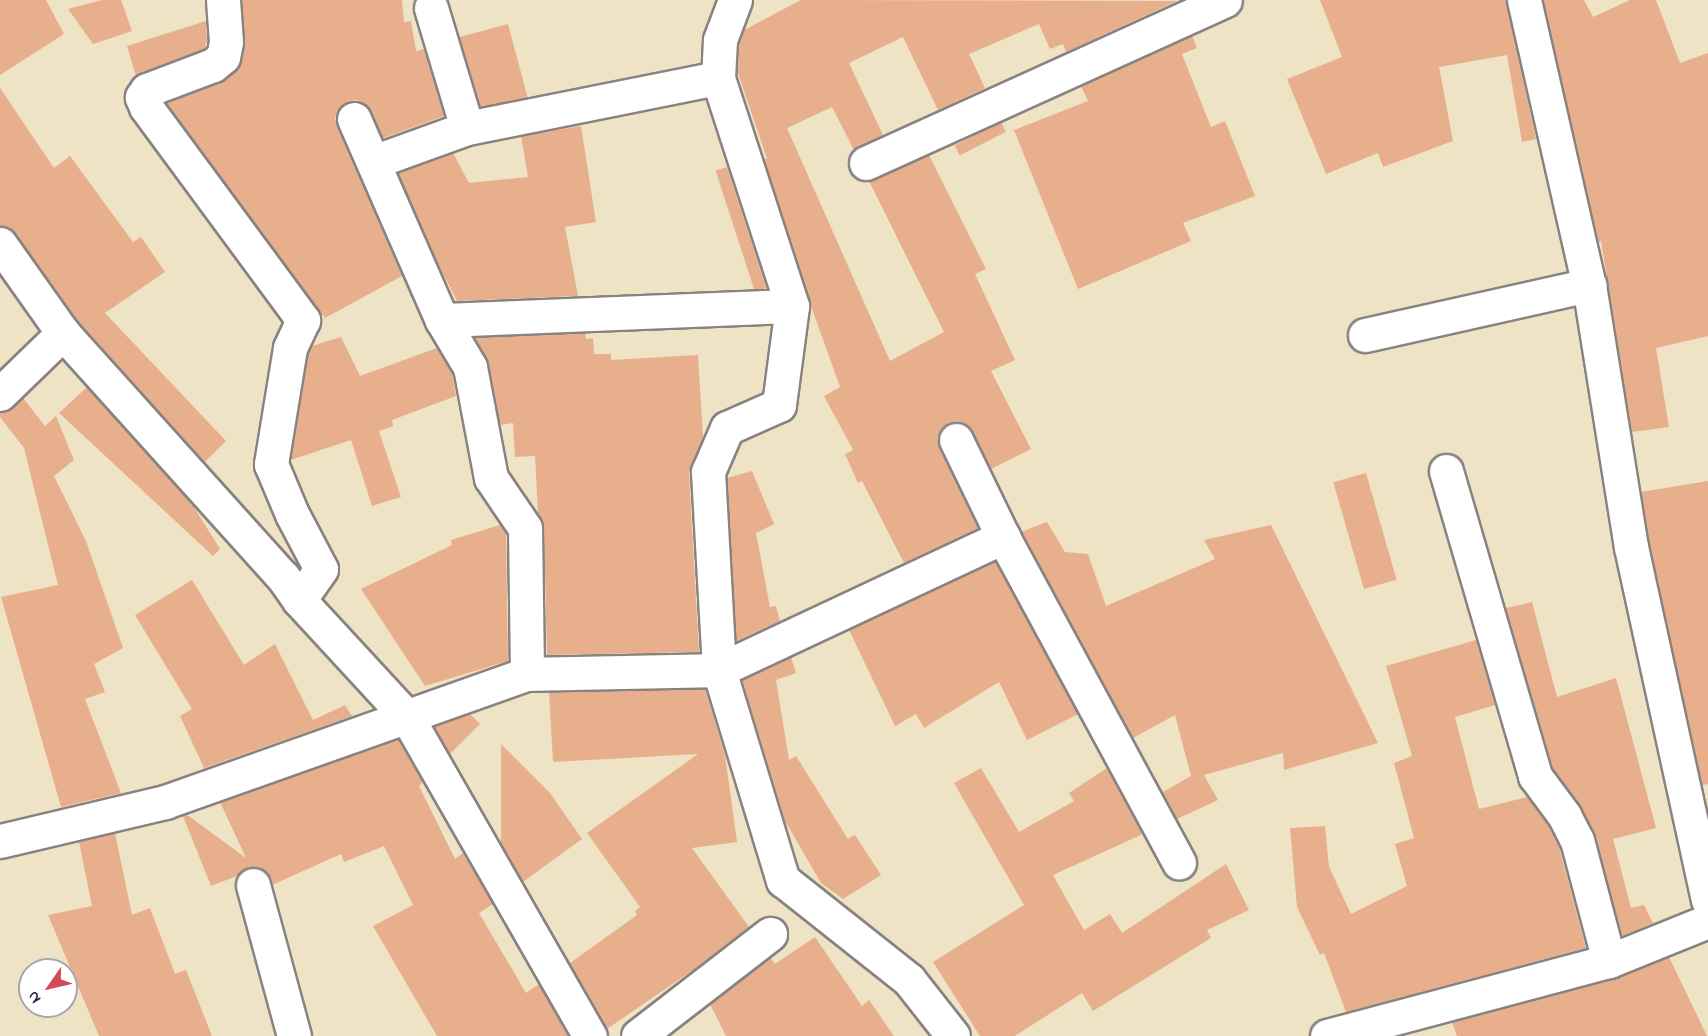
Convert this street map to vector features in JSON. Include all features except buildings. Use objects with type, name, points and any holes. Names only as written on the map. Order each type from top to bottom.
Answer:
[{"type":"street","points":[[223,0],[226,42],[223,57],[213,65],[147,90],[142,97],[146,107],[303,320],[290,348],[271,464],[292,514],[321,569],[299,600]]},
{"type":"street","points":[[735,0],[720,40],[718,78],[792,306],[779,405],[727,428],[708,472],[720,670],[783,880],[909,980],[953,1036]]},
{"type":"street","points":[[866,163],[1225,0]]},
{"type":"street","points":[[1524,0],[1589,285],[1631,547],[1708,900]]},
{"type":"street","points":[[431,8],[467,129]]},
{"type":"street","points":[[374,162],[467,129],[718,78]]},
{"type":"street","points":[[354,119],[442,320],[470,367],[492,478],[525,528],[527,674]]},
{"type":"street","points":[[0,244],[63,333],[283,577],[299,600],[407,717],[590,1036]]},
{"type":"street","points":[[1365,335],[1589,285]]},
{"type":"street","points":[[442,320],[792,306]]},
{"type":"street","points":[[0,394],[63,333]]},
{"type":"street","points":[[956,440],[1003,537],[1179,862]]},
{"type":"street","points":[[1446,471],[1535,777],[1564,815],[1577,840],[1609,961]]},
{"type":"street","points":[[0,841],[165,802],[527,674],[720,670],[1003,537]]},
{"type":"street","points":[[253,885],[294,1036]]},
{"type":"street","points":[[1327,1036],[1609,961],[1708,921]]},
{"type":"street","points":[[638,1036],[770,934]]}]
